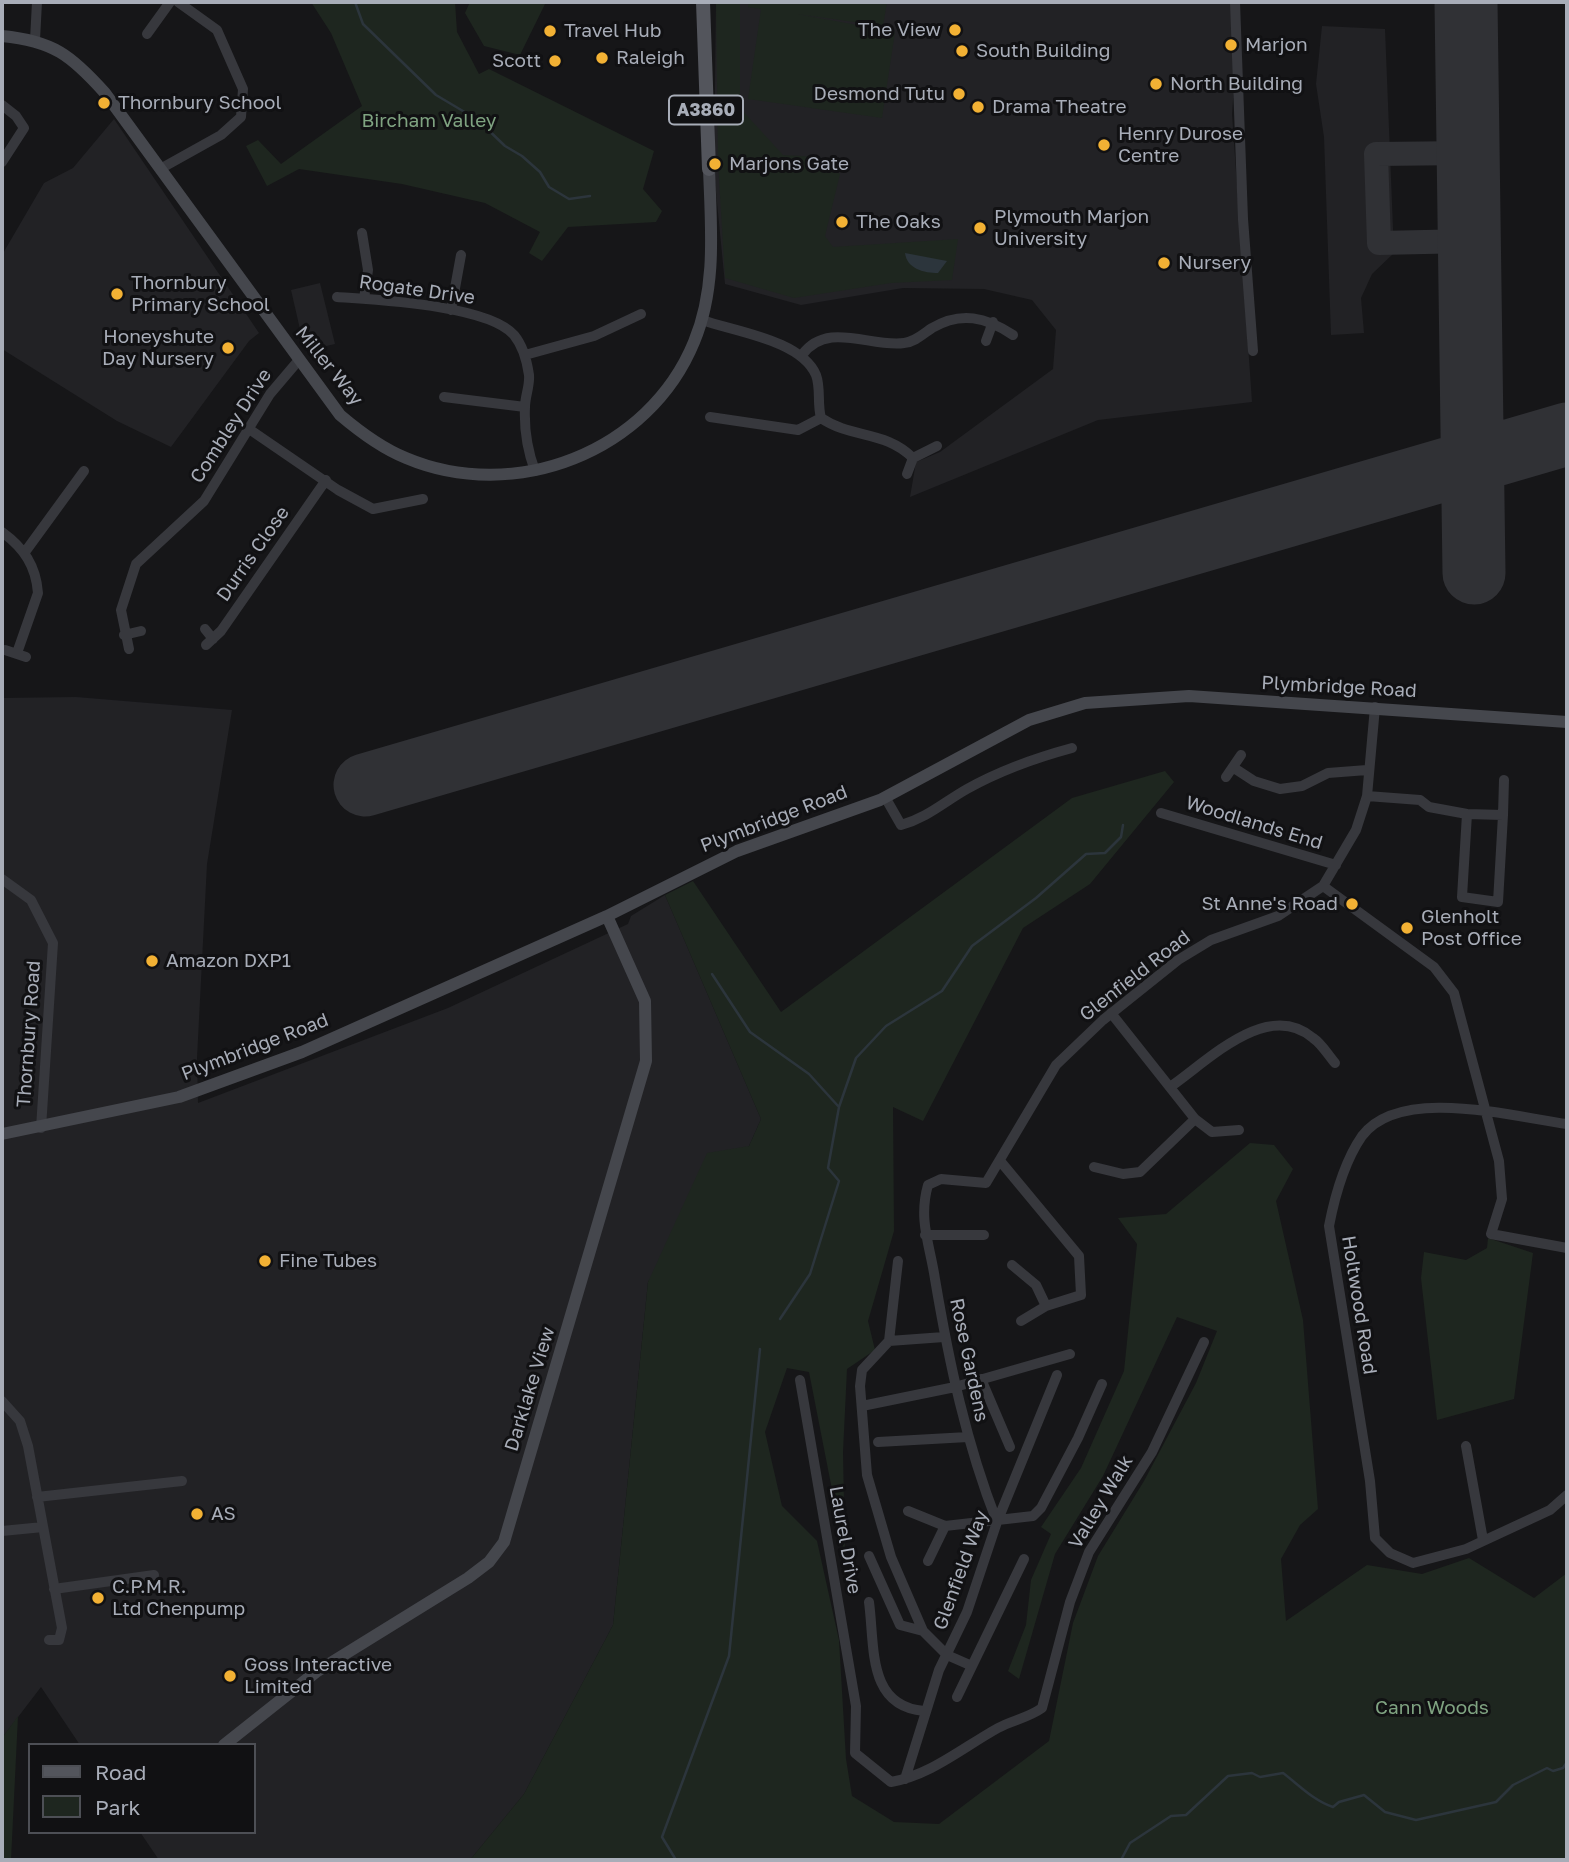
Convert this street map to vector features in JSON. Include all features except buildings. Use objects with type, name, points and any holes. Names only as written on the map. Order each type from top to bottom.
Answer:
[{"type":"main road","name":"Miller Way","points":[[703,2],[709,169]]},
{"type":"street","points":[[35,40],[37,2]]},
{"type":"street","points":[[147,34],[170,2]]},
{"type":"street","points":[[160,169],[221,135],[242,117],[243,89],[217,30],[178,2]]},
{"type":"street","points":[[1235,2],[1243,219],[1253,351]]},
{"type":"street","name":"Miller Way","points":[[2,36],[35,40],[82,68],[105,93],[340,415],[382,446],[406,458],[471,473],[535,471],[593,451],[635,423],[671,383],[694,343],[702,320],[711,271],[709,169]]},
{"type":"street","points":[[2,105],[16,116],[23,128],[2,162]]},
{"type":"street","points":[[362,233],[368,270],[364,299]]},
{"type":"street","points":[[451,310],[461,255]]},
{"type":"street","name":"Rogate Drive","points":[[337,298],[451,310],[493,320],[513,335],[525,355]]},
{"type":"street","points":[[535,471],[528,447],[525,407],[529,379],[525,355],[594,336],[641,314]]},
{"type":"street","points":[[802,355],[809,345],[820,340],[854,338],[905,343],[956,318],[970,317],[993,322],[1013,335]]},
{"type":"street","points":[[702,320],[782,344],[802,355],[817,378],[821,418]]},
{"type":"street","points":[[986,341],[993,322]]},
{"type":"street","name":"Combley Drive","points":[[129,649],[121,610],[136,564],[204,501],[282,377],[298,361]]},
{"type":"street","points":[[444,397],[525,407]]},
{"type":"street","points":[[710,416],[730,415],[798,430],[821,418]]},
{"type":"street","points":[[821,418],[846,431],[892,441],[912,458]]},
{"type":"street","points":[[249,429],[373,509],[423,499]]},
{"type":"street","points":[[907,474],[912,458],[937,446]]},
{"type":"street","points":[[25,552],[84,471]]},
{"type":"street","name":"Durris Close","points":[[205,629],[210,642],[326,480]]},
{"type":"street","points":[[2,532],[25,552],[35,570],[38,593],[22,655],[5,650]]},
{"type":"street","points":[[124,635],[141,631]]},
{"type":"street","name":"Plymbridge Road","points":[[2,1133],[41,1128],[179,1097],[302,1052],[607,916],[737,851],[886,797],[1028,720],[1085,703],[1189,696],[1567,722]]},
{"type":"street","name":"Glenfield Road","points":[[1001,1162],[1056,1065],[1111,1013],[1178,960],[1211,940],[1278,916],[1323,886],[1356,830],[1367,796],[1367,769],[1375,707]]},
{"type":"street","points":[[886,797],[901,825],[922,819],[965,790],[1024,761],[1072,748]]},
{"type":"street","points":[[1226,777],[1241,755]]},
{"type":"street","points":[[1234,768],[1254,781],[1280,789],[1302,786],[1328,773],[1367,769]]},
{"type":"street","points":[[1467,814],[1462,897],[1498,902],[1504,780]]},
{"type":"street","points":[[1367,796],[1420,800],[1429,807],[1467,814],[1503,815]]},
{"type":"street","name":"Woodlands End","points":[[1161,813],[1336,865]]},
{"type":"street","name":"Thornbury Road","points":[[2,879],[31,900],[53,943],[41,1128]]},
{"type":"street","points":[[1323,886],[1434,967],[1454,993],[1499,1161],[1502,1199],[1491,1234],[1567,1248]]},
{"type":"street","name":"Darklake View","points":[[227,1743],[316,1672],[468,1578],[489,1562],[504,1542],[646,1060],[645,1001],[607,916]]},
{"type":"street","points":[[1111,1013],[1195,1119],[1212,1132],[1239,1130]]},
{"type":"street","points":[[1171,1087],[1239,1039],[1269,1024],[1288,1025],[1313,1037],[1335,1063]]},
{"type":"street","name":"Holtwood Road","points":[[1483,1540],[1466,1549],[1413,1563],[1390,1553],[1375,1538],[1368,1469],[1329,1226],[1337,1187],[1363,1135],[1392,1114],[1422,1107],[1567,1124]]},
{"type":"street","points":[[1094,1167],[1123,1174],[1140,1172],[1195,1119]]},
{"type":"street","points":[[1001,1162],[1079,1255],[1081,1295],[1046,1306],[1021,1321]]},
{"type":"street","name":"Rose Gardens","points":[[997,1522],[968,1437],[955,1387],[925,1235],[923,1203],[928,1185],[941,1179],[986,1182],[1001,1162]]},
{"type":"street","points":[[925,1235],[984,1235]]},
{"type":"street","points":[[898,1261],[889,1341],[862,1370],[867,1475],[891,1557],[923,1631],[947,1655],[972,1666]]},
{"type":"street","points":[[1012,1265],[1036,1284],[1046,1306]]},
{"type":"street","points":[[889,1341],[944,1337]]},
{"type":"street","name":"Valley Walk","points":[[905,1779],[947,1760],[1004,1725],[1025,1719],[1042,1708],[1070,1602],[1089,1552],[1152,1452],[1204,1342]]},
{"type":"street","points":[[862,1406],[955,1387],[1070,1354]]},
{"type":"street","name":"Glenfield Way","points":[[905,1779],[924,1711],[967,1612],[997,1522],[1058,1375]]},
{"type":"street","points":[[981,1379],[1010,1447]]},
{"type":"street","name":"Laurel Drive","points":[[800,1380],[856,1706],[855,1753],[891,1782],[905,1779]]},
{"type":"street","points":[[908,1511],[945,1526],[1033,1516],[1041,1508],[1078,1438],[1102,1384]]},
{"type":"street","points":[[2,1401],[14,1411],[25,1433],[62,1628],[59,1640],[49,1640]]},
{"type":"street","points":[[878,1442],[968,1437]]},
{"type":"street","points":[[1466,1446],[1483,1540],[1550,1510],[1567,1495]]},
{"type":"street","points":[[37,1497],[182,1481]]},
{"type":"street","points":[[928,1561],[945,1526]]},
{"type":"street","points":[[2,1531],[43,1527]]},
{"type":"street","points":[[869,1556],[900,1625],[923,1631]]},
{"type":"street","points":[[957,1697],[1024,1559]]},
{"type":"street","points":[[54,1589],[154,1575]]},
{"type":"street","points":[[869,1602],[880,1685],[894,1703],[906,1709],[924,1711]]},
{"type":"shaded area","name":"Plymouth Marjon University","points":[[716,2],[1240,2],[1232,114],[1252,402],[1098,420],[910,497],[916,462],[940,452],[1053,369],[1056,330],[1032,300],[984,289],[903,288],[801,305],[725,284],[714,172]]},
{"type":"shaded area","points":[[1322,26],[1385,29],[1394,253],[1372,274],[1361,298],[1364,333],[1331,335],[1324,137],[1316,84]]},
{"type":"shaded area","name":"Thornbury Primary School","points":[[114,119],[259,333],[249,341],[171,447],[117,421],[2,349],[2,255],[44,183],[73,168]]},
{"type":"shaded area","points":[[905,253],[947,261],[938,273],[927,272],[909,263]]},
{"type":"shaded area","points":[[320,283],[335,344],[305,351],[291,290]]},
{"type":"shaded area","points":[[76,697],[232,710],[207,864],[197,1058],[198,1103],[448,1008],[628,924],[631,916],[665,895],[761,1119],[749,1146],[648,1282],[613,1625],[524,1794],[470,1860],[159,1860],[141,1834],[256,1834],[256,1743],[79,1743],[41,1687],[2,1738],[2,698]]},
{"type":"green space","name":"Bircham Valley","points":[[311,2],[455,2],[457,32],[479,74],[489,69],[654,151],[643,189],[662,211],[656,222],[568,227],[542,261],[529,253],[540,232],[485,203],[402,184],[299,169],[267,186],[246,146],[258,140],[281,164],[362,106],[331,33]]},
{"type":"green space","points":[[470,2],[546,2],[520,55],[484,46],[465,13]]},
{"type":"green space","points":[[716,2],[740,2],[740,108],[783,155],[819,157],[840,174],[825,236],[833,247],[958,239],[952,280],[891,283],[794,298],[725,278],[718,162]]},
{"type":"green space","points":[[749,2],[887,2],[883,26],[797,14],[895,32],[882,118],[748,99],[761,9],[748,7]]},
{"type":"green space","name":"Cann Woods","points":[[1165,771],[1174,782],[1090,884],[1023,928],[923,1121],[893,1107],[894,1231],[868,1321],[875,1350],[847,1369],[843,1452],[845,1556],[809,1372],[787,1368],[765,1432],[782,1506],[817,1541],[839,1640],[846,1759],[852,1796],[894,1822],[939,1824],[1049,1741],[1073,1623],[1098,1556],[1144,1481],[1196,1383],[1217,1331],[1177,1317],[1103,1476],[1055,1554],[1019,1679],[1008,1671],[1026,1625],[1031,1580],[1051,1534],[1041,1527],[1081,1468],[1124,1371],[1137,1244],[1118,1218],[1166,1214],[1250,1143],[1274,1145],[1293,1169],[1276,1201],[1303,1320],[1318,1509],[1300,1525],[1281,1559],[1286,1621],[1367,1565],[1422,1574],[1469,1558],[1534,1598],[1567,1573],[1567,1860],[470,1860],[524,1794],[613,1625],[648,1282],[707,1153],[749,1146],[761,1119],[665,895],[693,881],[781,1012],[1072,798]]},
{"type":"green space","points":[[1488,1238],[1533,1253],[1514,1399],[1437,1420],[1421,1278],[1424,1252],[1466,1260],[1487,1248]]},
{"type":"green space","points":[[18,1716],[11,1860],[2,1860],[2,1738]]},
{"type":"waterway","points":[[355,2],[363,24],[436,95],[478,120],[505,146],[522,156],[540,172],[549,187],[569,199],[590,196]]},
{"type":"waterway","points":[[780,1319],[810,1274],[839,1181],[828,1168],[839,1107],[856,1058],[886,1026],[942,991],[972,946],[1036,898],[1086,854],[1105,853],[1121,837],[1123,825]]},
{"type":"waterway","points":[[712,974],[750,1032],[809,1074],[838,1106]]},
{"type":"waterway","points":[[676,1860],[662,1837],[729,1656],[760,1349]]},
{"type":"waterway","points":[[1121,1860],[1130,1843],[1171,1816],[1186,1815],[1228,1776],[1252,1773],[1260,1777],[1283,1773],[1313,1797],[1333,1807],[1339,1802],[1364,1795],[1385,1812],[1416,1820],[1496,1802],[1513,1785],[1547,1768],[1553,1771],[1563,1768],[1567,1762]]},
{"type":"taxiway","points":[[1469,153],[1376,154],[1379,243],[1470,241]]},
{"type":"runway","points":[[1466,2],[1474,573]]},
{"type":"runway","points":[[365,785],[1567,434]]},
{"type":"place","name":"The View","points":[[955,30]]},
{"type":"place","name":"Travel Hub","points":[[550,31]]},
{"type":"place","name":"Marjon","points":[[1231,45]]},
{"type":"place","name":"South Building","points":[[962,51]]},
{"type":"place","name":"Raleigh","points":[[602,58]]},
{"type":"place","name":"Scott","points":[[555,61]]},
{"type":"place","name":"North Building","points":[[1156,84]]},
{"type":"place","name":"Desmond Tutu","points":[[959,94]]},
{"type":"place","name":"Thornbury School","points":[[104,103]]},
{"type":"place","name":"Drama Theatre","points":[[978,107]]},
{"type":"place","name":"Henry Durose Centre","points":[[1104,145]]},
{"type":"place","name":"Marjons Gate","points":[[715,164]]},
{"type":"place","name":"The Oaks","points":[[842,222]]},
{"type":"place","name":"Plymouth Marjon University","points":[[980,228]]},
{"type":"place","name":"Nursery","points":[[1164,263]]},
{"type":"place","name":"Thornbury Primary School","points":[[117,294]]},
{"type":"place","name":"Honeyshute Day Nursery","points":[[228,348]]},
{"type":"place","name":"St Anne's Road","points":[[1352,904]]},
{"type":"place","name":"Glenholt Post Office","points":[[1407,928]]},
{"type":"place","name":"Amazon DXP1","points":[[152,961]]},
{"type":"place","name":"Fine Tubes","points":[[265,1261]]},
{"type":"place","name":"AS","points":[[197,1514]]},
{"type":"place","name":"C.P.M.R. Ltd Chenpump","points":[[98,1598]]},
{"type":"place","name":"Goss Interactive Limited","points":[[230,1676]]}]
